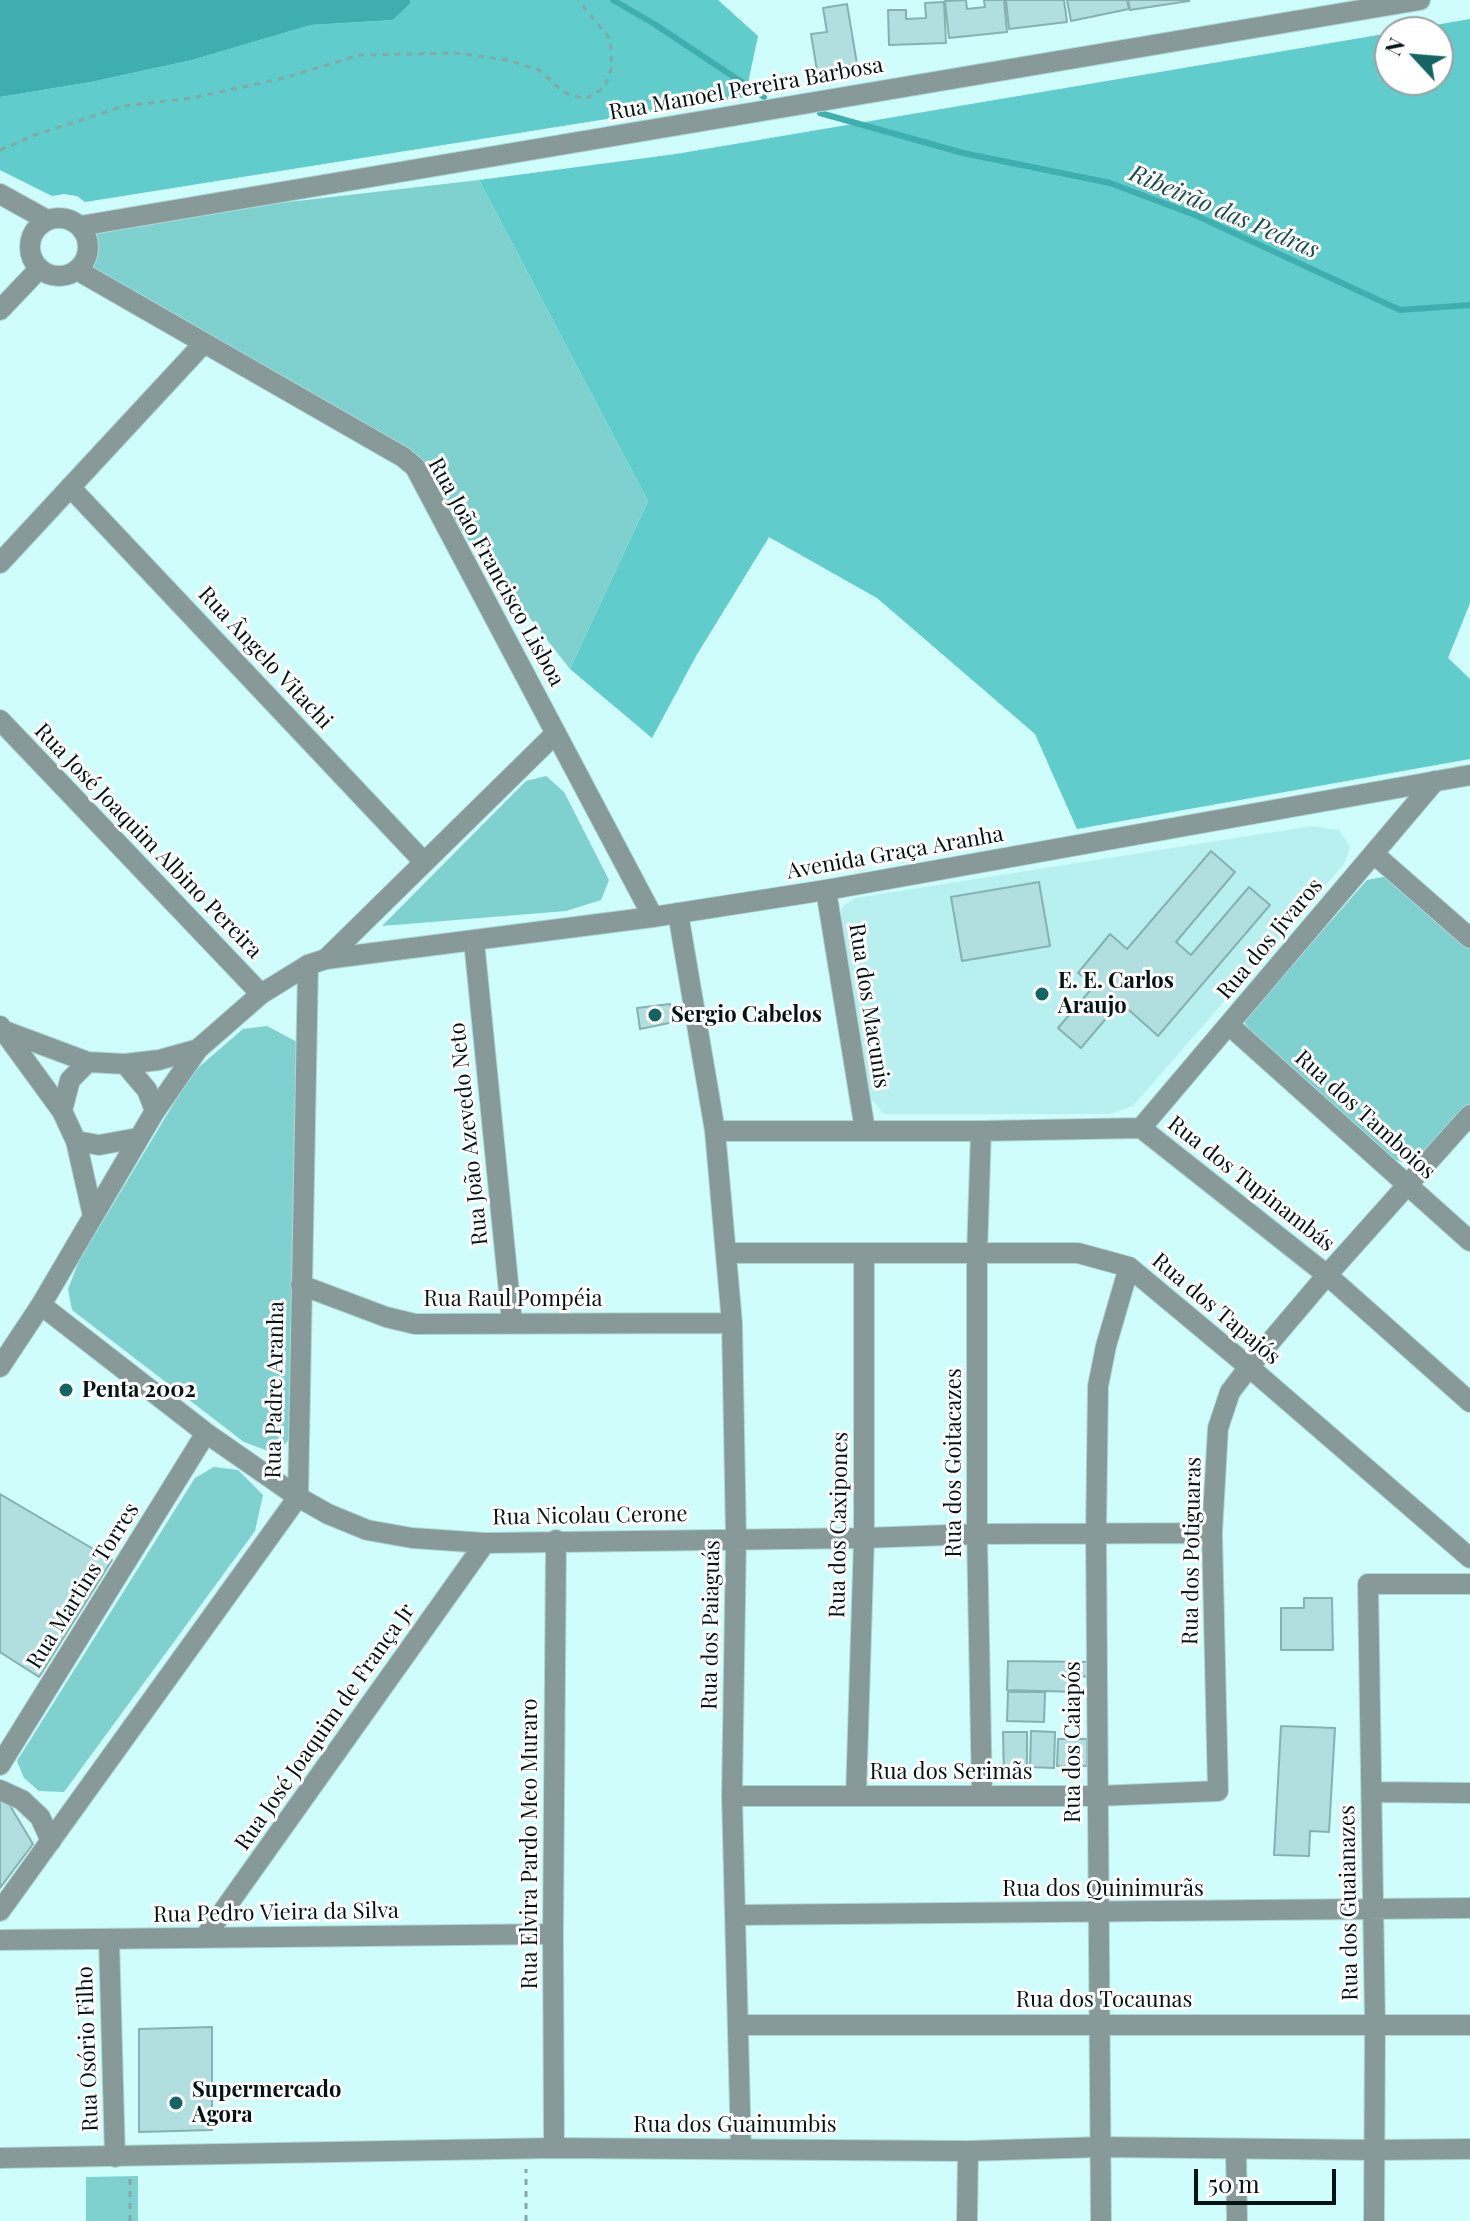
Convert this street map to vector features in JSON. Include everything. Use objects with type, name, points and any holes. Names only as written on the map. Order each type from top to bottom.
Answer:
[{"type":"street","name":"Rua Manoel Pereira Barbosa","points":[[80,226],[1358,5],[1420,0]]},
{"type":"street","points":[[0,194],[47,220]]},
{"type":"street","points":[[0,310],[39,269],[29,251],[30,240],[36,229],[47,220],[59,217],[80,226],[88,244],[84,263],[77,270]]},
{"type":"street","name":"Rua João Francisco Lisboa","points":[[39,269],[57,276],[77,270],[403,457],[415,467],[653,917]]},
{"type":"street","points":[[0,563],[204,343]]},
{"type":"street","name":"Rua Ângelo Vitachi","points":[[70,487],[424,862]]},
{"type":"street","name":"Rua José Joaquim Albino Pereira","points":[[0,720],[261,994]]},
{"type":"street","points":[[0,1367],[41,1305],[138,1138],[198,1049],[261,994],[317,962],[556,733]]},
{"type":"street","name":"Avenida Graça Aranha","points":[[317,962],[653,917],[826,890],[1470,775]]},
{"type":"street","name":"Rua dos Jivaros","points":[[1141,1128],[1435,781]]},
{"type":"street","points":[[1374,854],[1470,938]]},
{"type":"street","name":"Rua dos Macunis","points":[[826,890],[865,1130]]},
{"type":"street","name":"Rua dos Paiaguás","points":[[678,913],[715,1131],[732,1323],[736,1538],[732,1796],[741,2149]]},
{"type":"street","name":"Rua João Azevedo Neto","points":[[474,941],[512,1322]]},
{"type":"street","name":"Rua Padre Aranha","points":[[0,1911],[298,1497],[301,1285],[317,962]]},
{"type":"street","name":"Rua dos Tamboios","points":[[1229,1025],[1470,1241]]},
{"type":"street","points":[[3,1028],[88,1062],[125,1064],[159,1060],[198,1049]]},
{"type":"street","points":[[3,1028],[19,1055],[62,1111],[76,1141],[93,1216]]},
{"type":"street","points":[[62,1111],[70,1080],[88,1062]]},
{"type":"street","points":[[125,1064],[147,1090],[155,1111]]},
{"type":"street","name":"Rua dos Potiguaras","points":[[1218,1791],[1212,1533],[1218,1428],[1230,1392],[1327,1275],[1470,1115]]},
{"type":"street","name":"Rua dos Tupinambás","points":[[715,1131],[1141,1128],[1327,1275],[1470,1402]]},
{"type":"street","name":"Rua dos Goitacazes","points":[[981,1131],[977,1255],[977,1534],[982,1795]]},
{"type":"street","points":[[76,1141],[99,1145],[138,1138]]},
{"type":"street","name":"Rua dos Tapajós","points":[[727,1253],[1078,1253],[1129,1267],[1470,1558]]},
{"type":"street","name":"Rua dos Caxipones","points":[[856,1796],[864,1538],[864,1254]]},
{"type":"street","name":"Rua dos Caiapós","points":[[1101,2221],[1096,1534],[1098,1386],[1129,1267]]},
{"type":"street","name":"Rua Raul Pompéia","points":[[301,1285],[386,1317],[415,1324],[732,1323]]},
{"type":"street","name":"Rua Nicolau Cerone","points":[[41,1305],[206,1433],[298,1497],[367,1530],[412,1538],[485,1543],[1212,1533]]},
{"type":"street","name":"Rua Martins Torres","points":[[0,1765],[206,1433]]},
{"type":"street","name":"Rua Elvira Pardo Meo Muraro","points":[[554,2148],[556,1540]]},
{"type":"street","name":"Rua José Joaquim de França Jr","points":[[204,1938],[485,1543]]},
{"type":"street","name":"Rua dos Guaianazes","points":[[1374,2221],[1374,1910],[1368,1584],[1470,1584]]},
{"type":"street","points":[[0,1790],[22,1800],[40,1817],[51,1841]]},
{"type":"street","name":"Rua dos Serimãs","points":[[732,1796],[1098,1796],[1218,1791]]},
{"type":"street","points":[[1372,1792],[1470,1793]]},
{"type":"street","name":"Rua dos Quinimurãs","points":[[736,1915],[1098,1914],[1470,1908]]},
{"type":"street","name":"Rua Pedro Vieira da Silva","points":[[0,1940],[553,1934]]},
{"type":"street","name":"Rua Osório Filho","points":[[109,1939],[122,2157]]},
{"type":"street","name":"Rua dos Tocaunas","points":[[739,2025],[1470,2025]]},
{"type":"street","name":"Rua dos Guainumbis","points":[[0,2158],[554,2148],[968,2151],[1101,2147],[1470,2149]]},
{"type":"street","points":[[1236,2149],[1237,2221]]},
{"type":"street","points":[[967,2221],[968,2151]]},
{"type":"path","points":[[0,150],[35,135],[124,106],[208,95],[284,78],[360,55],[457,53],[507,60],[539,70],[563,92],[585,99],[604,88],[612,67],[610,39],[578,0]]},
{"type":"path","points":[[526,2149],[526,2221]]},
{"type":"path","points":[[122,2157],[130,2221]]},
{"type":"shaded area","points":[[0,0],[410,0],[411,3],[393,20],[311,25],[192,60],[91,82],[0,97]]},
{"type":"shaded area","points":[[410,0],[718,0],[758,36],[745,97],[85,202],[77,196],[52,196],[0,170],[0,97],[91,82],[192,60],[311,25],[393,20],[411,3]]},
{"type":"shaded area","points":[[1470,19],[1470,603],[1448,658],[1470,679],[1470,759],[1077,829],[1035,734],[877,598],[769,537],[696,656],[652,738],[570,669],[648,501],[479,180],[676,154],[1374,36],[1374,96],[1454,96],[1454,22]]},
{"type":"shaded area","points":[[479,180],[648,501],[570,669],[403,457],[77,270],[80,226]]},
{"type":"shaded area","points":[[546,776],[564,792],[609,880],[601,900],[566,911],[382,926],[526,781]]},
{"type":"shaded area","name":"E. E. Carlos Araujo","points":[[1312,826],[1339,830],[1350,847],[1344,864],[1133,1106],[1110,1114],[884,1114],[871,1099],[841,923],[842,907],[855,898]]},
{"type":"shaded area","points":[[1383,877],[1401,882],[1470,943],[1470,1106],[1425,1157],[1409,1164],[1383,1156],[1248,1031],[1244,1020],[1367,880]]},
{"type":"shaded area","points":[[267,1026],[297,1042],[291,1437],[276,1454],[244,1442],[72,1310],[68,1289],[79,1261],[192,1073],[243,1029]]},
{"type":"shaded area","points":[[214,1467],[238,1470],[263,1495],[255,1531],[64,1792],[39,1791],[24,1778],[17,1761],[195,1478]]},
{"type":"shaded area","points":[[138,2176],[138,2221],[86,2221],[86,2177]]},
{"type":"building","points":[[966,0],[967,9],[985,7],[984,0],[1004,0],[1007,32],[949,38],[945,1]]},
{"type":"building","points":[[1006,0],[1064,0],[1067,22],[1009,29]]},
{"type":"building","points":[[1067,0],[1127,0],[1129,9],[1071,21]]},
{"type":"building","points":[[1128,0],[1189,0],[1189,1],[1130,10]]},
{"type":"building","points":[[944,2],[946,43],[889,45],[888,10],[906,10],[906,19],[926,18],[925,3]]},
{"type":"building","points":[[847,4],[857,64],[817,71],[811,34],[827,32],[823,8]]},
{"type":"building","points":[[1211,851],[1235,872],[1176,942],[1191,955],[1249,887],[1270,905],[1158,1036],[1120,1002],[1081,1048],[1058,1028],[1094,986],[1078,973],[1110,934],[1127,949]]},
{"type":"building","points":[[1039,882],[1050,946],[962,961],[951,897]]},
{"type":"building","name":"Sergio Cabelos","points":[[670,1004],[674,1022],[640,1029],[637,1008]]},
{"type":"building","points":[[0,1494],[112,1560],[39,1677],[0,1652]]},
{"type":"building","points":[[1304,1598],[1332,1598],[1333,1650],[1281,1650],[1281,1608],[1304,1608]]},
{"type":"building","points":[[1008,1661],[1091,1662],[1090,1677],[1078,1676],[1078,1692],[1007,1690]]},
{"type":"building","points":[[1008,1692],[1045,1692],[1044,1722],[1007,1721]]},
{"type":"building","points":[[1281,1726],[1335,1728],[1329,1832],[1310,1831],[1309,1856],[1274,1855]]},
{"type":"building","points":[[1031,1731],[1055,1732],[1054,1768],[1030,1767]]},
{"type":"building","points":[[1003,1732],[1027,1732],[1027,1778],[1004,1778]]},
{"type":"building","points":[[1058,1739],[1087,1739],[1087,1766],[1057,1766]]},
{"type":"building","points":[[0,1799],[6,1799],[33,1844],[0,1888]]},
{"type":"building","name":"Supermercado Agora","points":[[212,2027],[212,2130],[139,2132],[139,2029]]},
{"type":"waterway","name":"Ribeirão das Pedras","points":[[613,0],[764,97]]},
{"type":"waterway","name":"Ribeirão das Pedras","points":[[820,113],[963,153],[1110,183],[1195,215],[1400,310],[1470,305]]},
{"type":"place","name":"E. E. Carlos Araujo","points":[[1042,994]]},
{"type":"place","name":"Sergio Cabelos","points":[[655,1015]]},
{"type":"place","name":"Penta 2002","points":[[66,1390]]},
{"type":"place","name":"Supermercado Agora","points":[[176,2103]]}]
